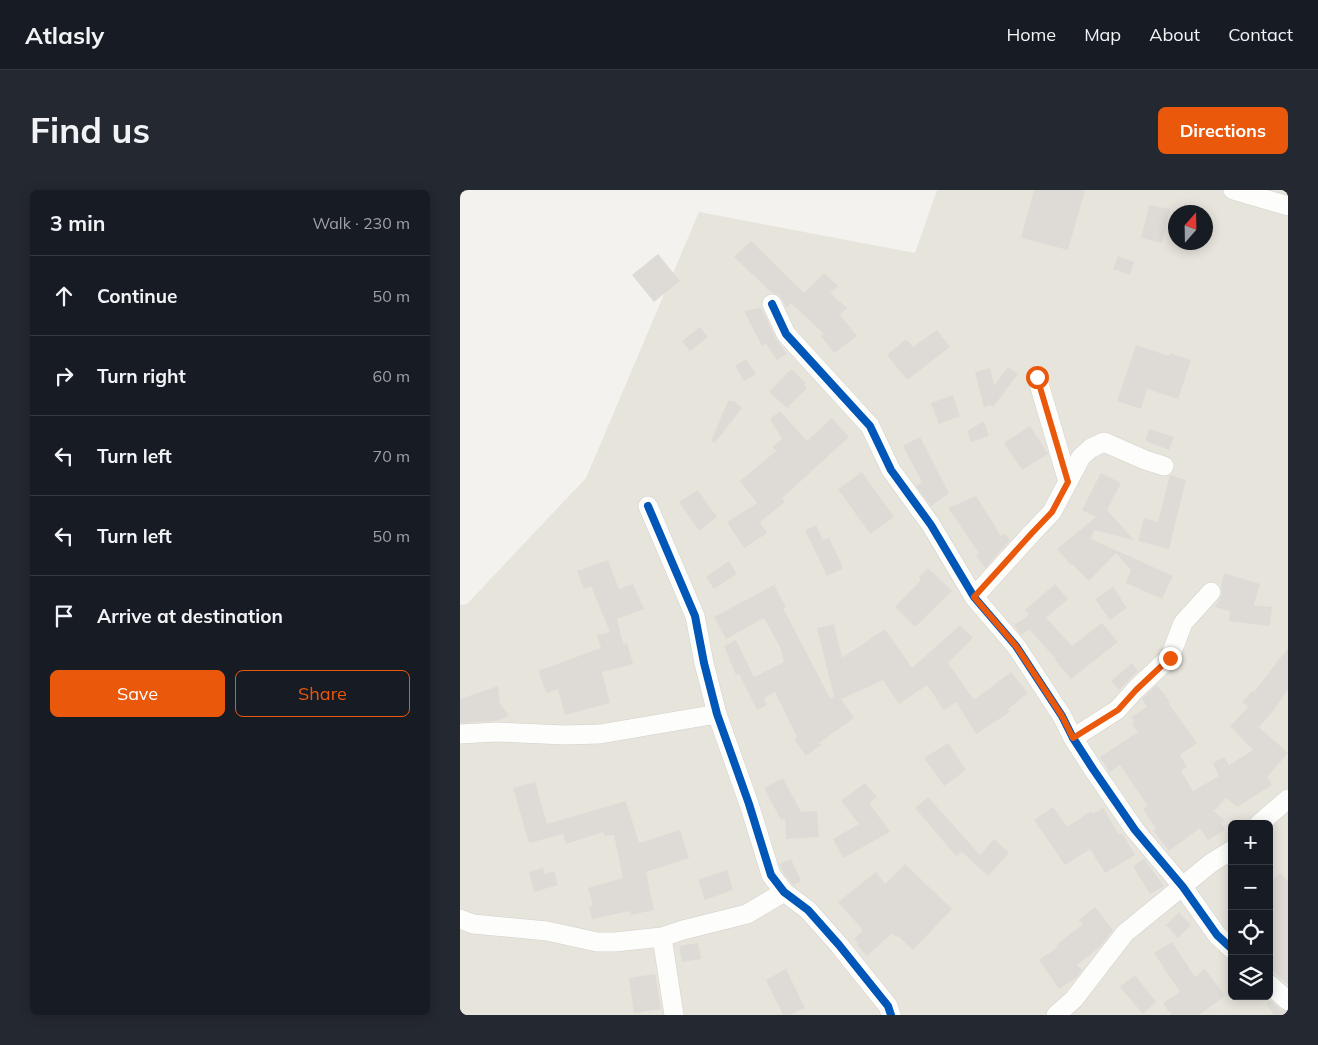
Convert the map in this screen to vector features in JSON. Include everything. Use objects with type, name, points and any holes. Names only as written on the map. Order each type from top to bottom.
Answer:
[{"type":"street","points":[[1233,190],[1288,206]]},
{"type":"street","points":[[772,304],[786,334],[870,426],[891,470],[930,526],[974,597],[1016,646],[1062,716],[1073,738],[1135,830],[1183,887],[1217,934],[1228,945]]},
{"type":"street","points":[[1037,377],[1068,482]]},
{"type":"street","points":[[974,597],[1052,512],[1081,457],[1091,448],[1104,442],[1164,466]]},
{"type":"street","points":[[648,506],[696,616],[704,663],[717,714],[749,804],[771,876],[784,892],[808,910],[839,945],[888,1006],[891,1015]]},
{"type":"street","points":[[1073,738],[1118,710],[1170,658],[1183,623],[1210,592]]},
{"type":"street","points":[[460,734],[497,732],[565,735],[600,734],[717,714]]},
{"type":"street","points":[[1264,820],[1288,799]]},
{"type":"street","points":[[1056,1015],[1074,999],[1125,933],[1211,863],[1228,852]]},
{"type":"street","points":[[460,919],[473,924],[547,931],[597,942],[662,937],[682,930],[747,914],[784,892]]},
{"type":"street","points":[[662,937],[674,1015]]},
{"type":"street","points":[[1273,988],[1288,1001]]},
{"type":"shaded area","points":[[937,190],[1288,190],[1288,1015],[460,1015],[460,605],[467,604],[586,478],[699,212],[915,253]]},
{"type":"building","points":[[1034,190],[1085,190],[1068,250],[1021,238]]},
{"type":"building","points":[[1149,205],[1168,209],[1168,218],[1162,243],[1141,238]]},
{"type":"building","points":[[751,241],[804,293],[824,273],[838,286],[830,293],[847,308],[840,315],[857,336],[834,353],[821,336],[824,334],[791,303],[787,308],[779,295],[772,293],[734,257]]},
{"type":"building","points":[[658,254],[680,281],[654,302],[632,275]]},
{"type":"building","points":[[1118,256],[1134,262],[1130,275],[1113,269]]},
{"type":"building","points":[[761,308],[776,339],[787,354],[777,360],[766,344],[762,346],[744,311]]},
{"type":"building","points":[[700,327],[708,337],[690,351],[682,341]]},
{"type":"building","points":[[937,330],[950,347],[907,380],[887,355],[906,339],[913,347]]},
{"type":"building","points":[[1136,345],[1169,356],[1170,353],[1191,360],[1178,399],[1147,389],[1141,409],[1117,401]]},
{"type":"building","points":[[746,359],[756,374],[744,381],[735,366]]},
{"type":"building","points":[[1008,367],[1018,374],[993,407],[990,405],[984,407],[975,372],[990,368],[994,386]]},
{"type":"building","points":[[791,369],[806,383],[804,385],[807,388],[787,408],[769,392]]},
{"type":"building","points":[[953,395],[960,416],[939,424],[931,403]]},
{"type":"building","points":[[728,401],[734,401],[742,408],[715,443],[711,441]]},
{"type":"building","points":[[780,411],[807,441],[832,418],[849,437],[782,498],[785,502],[760,522],[767,533],[744,548],[727,522],[757,503],[740,481],[776,451],[772,447],[782,439],[770,419]]},
{"type":"building","points":[[984,421],[989,436],[971,442],[967,431]]},
{"type":"building","points":[[1030,426],[1048,454],[1022,470],[1004,443]]},
{"type":"building","points":[[1149,429],[1174,437],[1169,450],[1145,441]]},
{"type":"building","points":[[920,437],[949,493],[931,506],[916,486],[922,482],[903,446]]},
{"type":"building","points":[[862,472],[894,517],[870,534],[838,489]]},
{"type":"building","points":[[1101,473],[1121,483],[1107,510],[1134,540],[1094,530],[1091,539],[1173,576],[1162,599],[1126,583],[1131,570],[1116,553],[1089,581],[1057,549],[1096,517],[1082,510]]},
{"type":"building","points":[[1170,475],[1186,480],[1169,549],[1138,541],[1144,518],[1158,522]]},
{"type":"building","points":[[698,490],[717,517],[699,531],[679,502]]},
{"type":"building","points":[[976,496],[1001,536],[1005,533],[1010,540],[985,568],[976,555],[979,553],[948,508]]},
{"type":"building","points":[[816,525],[823,540],[829,538],[842,565],[842,569],[827,576],[805,530]]},
{"type":"building","points":[[608,560],[619,589],[633,584],[644,609],[617,619],[623,644],[627,643],[633,664],[602,672],[610,703],[565,715],[558,689],[547,693],[538,671],[601,648],[597,635],[610,632],[591,586],[584,589],[577,571]]},
{"type":"building","points":[[729,561],[737,574],[714,589],[706,577]]},
{"type":"building","points":[[928,568],[952,591],[915,627],[895,607],[921,580],[919,577]]},
{"type":"building","points":[[1224,573],[1260,584],[1254,605],[1272,607],[1270,626],[1229,621],[1230,611],[1215,607],[1222,595],[1221,587]]},
{"type":"building","points":[[1055,584],[1068,599],[1046,618],[1072,646],[1102,623],[1118,642],[1071,679],[1029,629],[1021,635],[1014,625],[1029,615],[1025,610]]},
{"type":"building","points":[[774,585],[786,607],[783,608],[830,698],[834,697],[817,628],[834,624],[842,658],[885,629],[912,668],[960,625],[973,638],[948,663],[974,700],[1011,672],[1028,693],[1008,709],[1010,712],[976,734],[956,702],[944,710],[927,685],[899,704],[883,680],[841,699],[854,718],[819,743],[821,745],[806,756],[794,739],[797,737],[775,692],[764,698],[767,705],[757,710],[739,674],[736,675],[724,646],[736,640],[754,677],[784,662],[781,649],[764,618],[726,639],[714,617]]},
{"type":"building","points":[[1113,587],[1127,608],[1110,620],[1095,599]]},
{"type":"building","points":[[1288,648],[1288,689],[1274,710],[1259,727],[1288,753],[1267,777],[1272,785],[1237,807],[1226,798],[1214,811],[1225,821],[1221,823],[1225,830],[1208,840],[1200,828],[1169,851],[1153,830],[1156,828],[1143,809],[1148,806],[1120,765],[1110,772],[1100,757],[1138,732],[1132,724],[1134,722],[1131,717],[1147,707],[1142,699],[1157,685],[1197,743],[1180,755],[1187,767],[1181,771],[1193,791],[1219,776],[1213,763],[1224,757],[1229,765],[1253,750],[1230,726],[1248,707],[1242,702],[1252,691],[1254,692]]},
{"type":"building","points":[[1132,663],[1138,671],[1119,690],[1111,681]]},
{"type":"building","points":[[498,686],[500,704],[509,716],[496,721],[460,723],[460,699]]},
{"type":"building","points":[[948,743],[966,770],[944,786],[924,758]]},
{"type":"building","points":[[783,778],[801,812],[817,811],[819,837],[786,839],[785,819],[781,820],[764,788]]},
{"type":"building","points":[[535,782],[547,824],[626,801],[639,843],[680,830],[689,858],[646,872],[654,910],[631,915],[630,911],[592,919],[589,906],[593,905],[588,888],[623,878],[614,835],[604,836],[603,832],[566,844],[563,834],[529,843],[513,788]]},
{"type":"building","points":[[865,783],[877,797],[869,803],[890,832],[843,858],[833,839],[859,824],[841,801]]},
{"type":"building","points":[[928,797],[980,855],[994,839],[1009,853],[988,876],[962,852],[956,856],[915,808]]},
{"type":"building","points":[[1053,807],[1067,827],[1091,811],[1092,814],[1103,808],[1119,835],[1122,833],[1135,855],[1105,873],[1090,849],[1065,865],[1034,820]]},
{"type":"building","points":[[791,859],[801,881],[793,885],[779,864]]},
{"type":"building","points":[[1144,859],[1164,886],[1150,894],[1133,866]]},
{"type":"building","points":[[905,864],[952,909],[913,950],[892,933],[867,956],[854,939],[863,930],[838,902],[876,872],[885,884]]},
{"type":"building","points":[[543,868],[545,874],[554,871],[558,885],[534,892],[529,872]]},
{"type":"building","points":[[727,870],[733,890],[705,900],[698,880]]},
{"type":"building","points":[[1280,873],[1288,881],[1288,985],[1273,971],[1273,880]]},
{"type":"building","points":[[1095,907],[1113,930],[1100,947],[1077,965],[1082,970],[1076,978],[1059,989],[1039,960],[1058,947],[1056,945],[1083,924],[1079,920]]},
{"type":"building","points":[[1179,912],[1191,925],[1178,938],[1166,925]]},
{"type":"building","points":[[1172,942],[1195,977],[1205,969],[1225,996],[1199,1015],[1171,1015],[1163,1003],[1180,992],[1154,953]]},
{"type":"building","points":[[698,943],[701,959],[682,962],[679,946]]},
{"type":"building","points":[[786,969],[805,1008],[790,1015],[783,1015],[766,980]]},
{"type":"building","points":[[655,974],[661,1009],[634,1013],[629,978]]},
{"type":"building","points":[[1135,975],[1156,1002],[1143,1014],[1120,987]]},
{"type":"building","points":[[1271,1001],[1281,1010],[1288,1012],[1288,1015],[1274,1015],[1266,1004]]},
{"type":"cycle path","points":[[772,304],[786,334],[870,426],[891,470],[931,525],[974,597],[1016,646],[1062,716],[1073,738],[1093,769],[1135,830],[1183,887],[1217,935],[1228,945]]},
{"type":"cycle path","points":[[648,506],[695,616],[704,663],[717,714],[749,804],[771,875],[784,892],[808,910],[839,945],[888,1006],[891,1015]]},
{"type":"route","points":[[1037,377],[1068,482],[1052,512],[974,597],[1016,646],[1062,716],[1073,738],[1118,710],[1170,658]]}]
